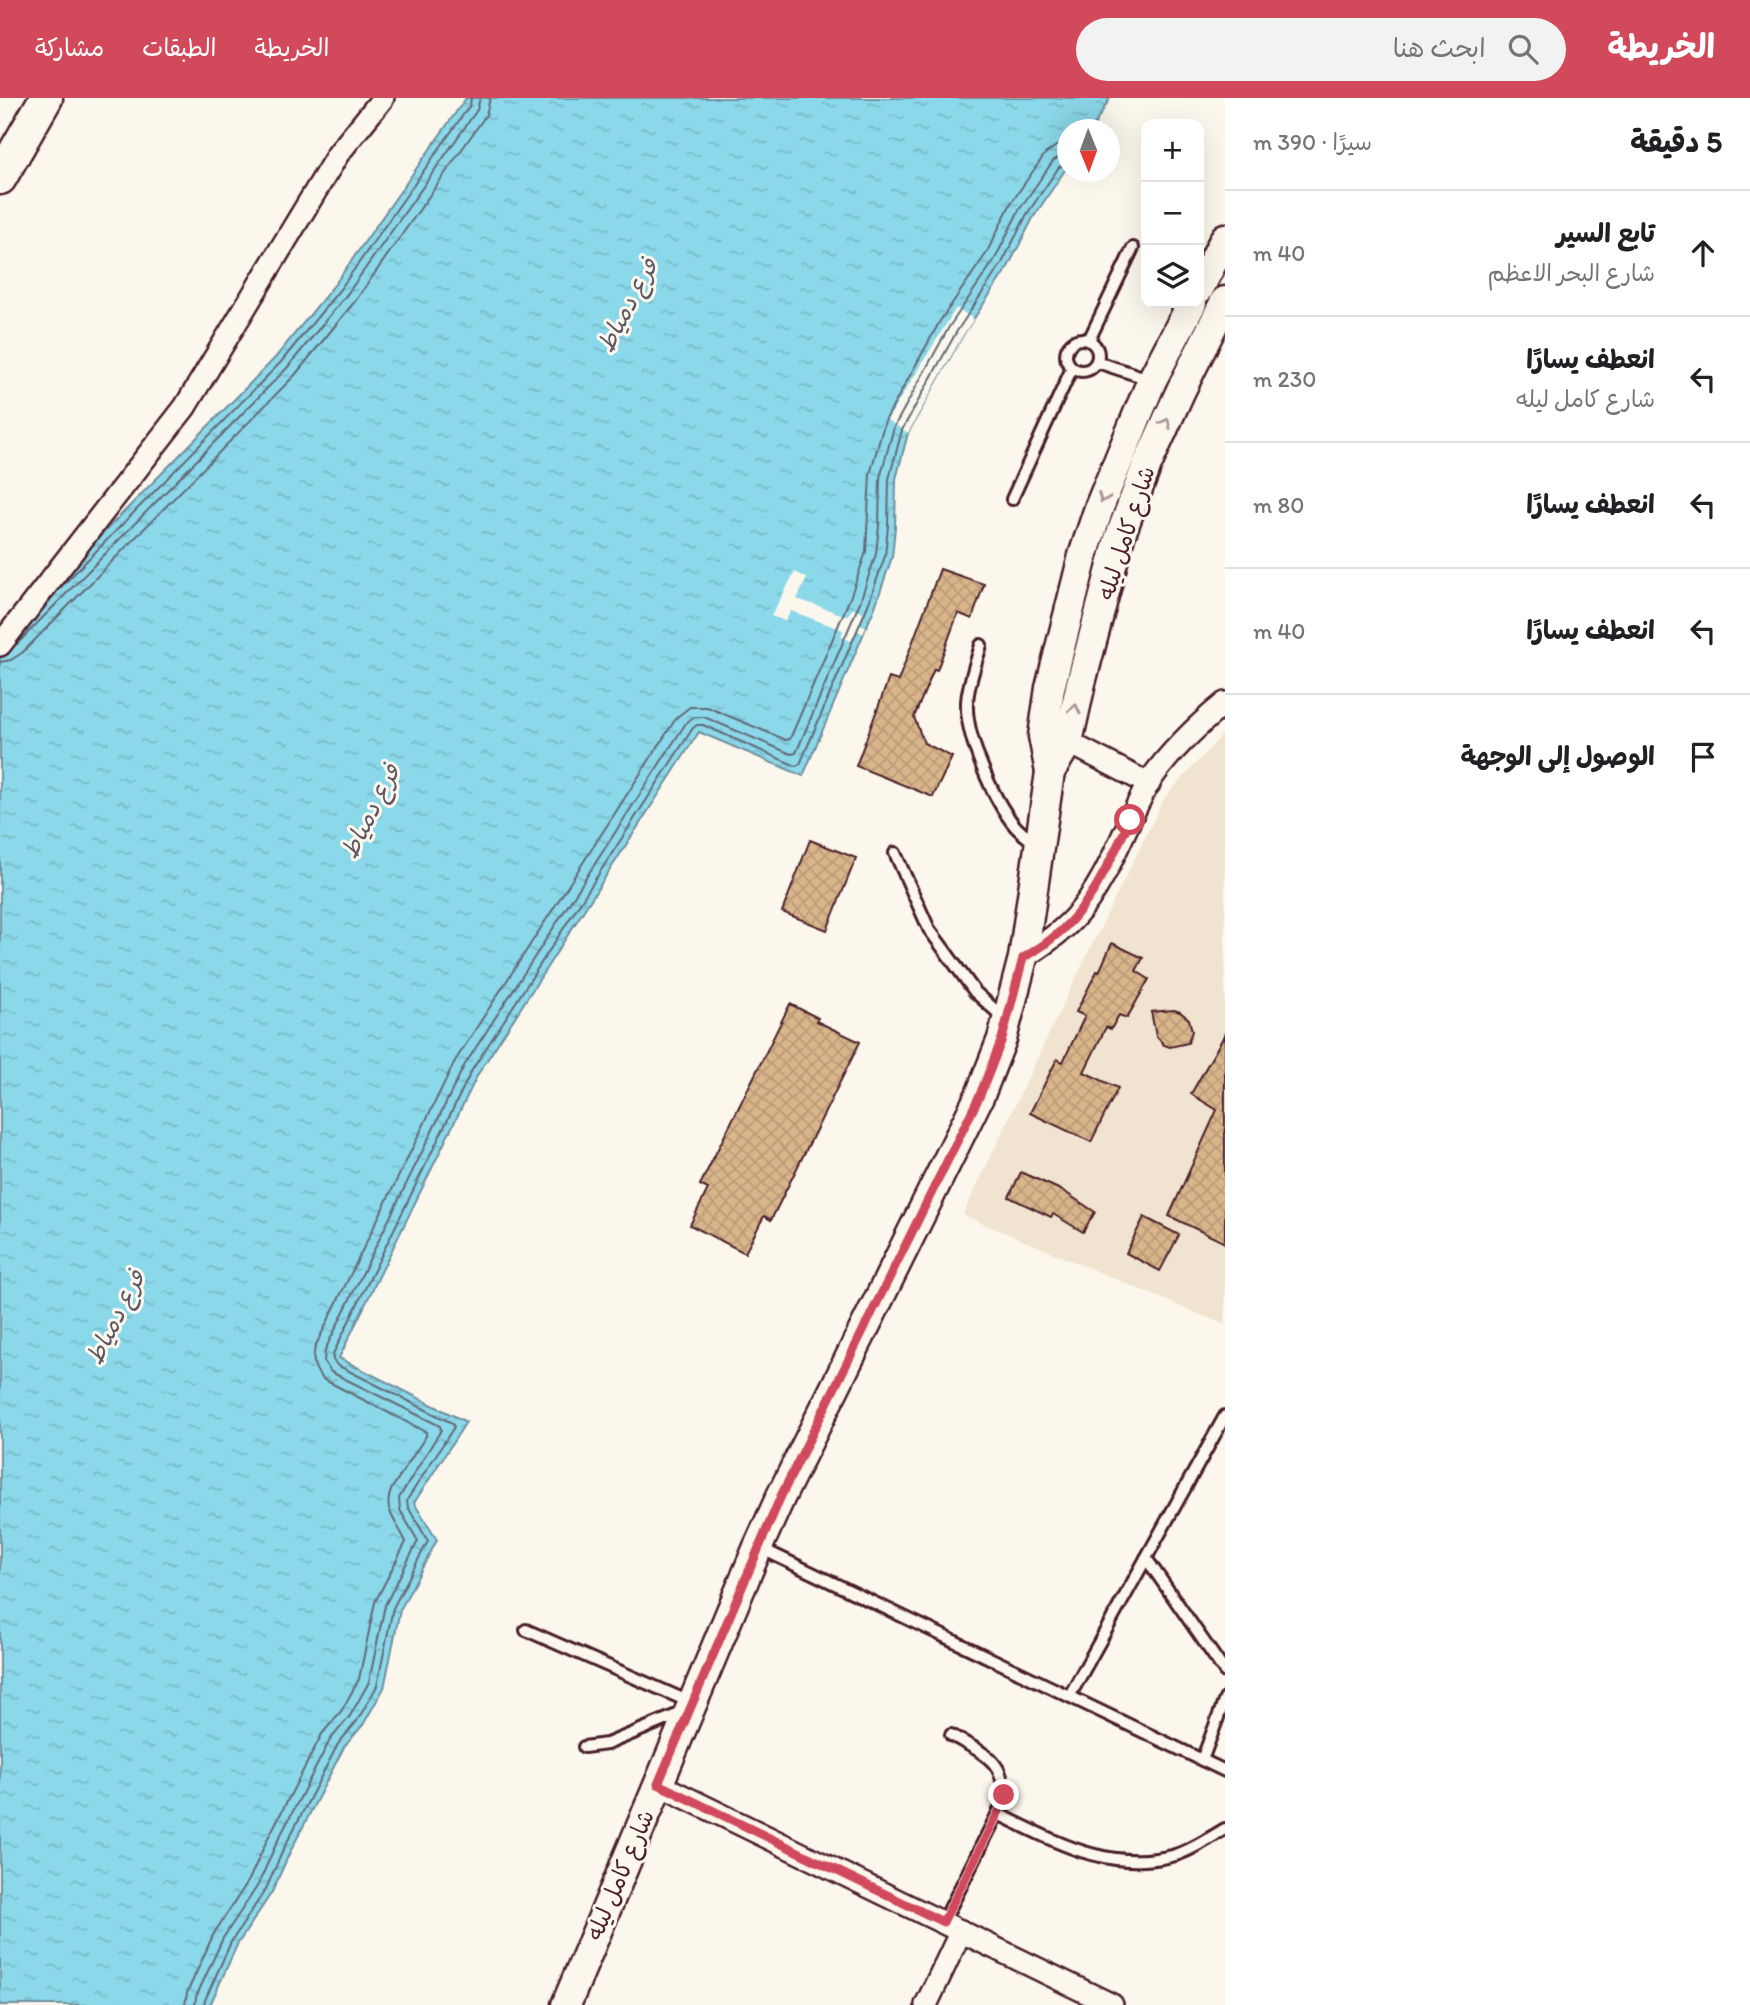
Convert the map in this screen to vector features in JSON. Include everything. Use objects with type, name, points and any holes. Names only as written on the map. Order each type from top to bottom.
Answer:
[{"type":"main road","points":[[0,178],[11,135],[46,98]]},
{"type":"street","points":[[0,645],[185,407],[338,155],[383,98]]},
{"type":"street","points":[[1204,279],[1225,238]]},
{"type":"street","name":"شارع كامل ليله","points":[[566,2005],[781,1496],[980,1095],[1002,1039],[1023,958],[1050,772],[1044,749],[1056,739],[1081,683],[1119,539],[1147,465],[1225,301]]},
{"type":"street","name":"شارع كامل ليله","points":[[1056,739],[1050,688],[1083,556],[1100,505],[1152,380],[1189,308]]},
{"type":"street","points":[[1152,380],[1181,390]]},
{"type":"street","points":[[1023,958],[1051,940],[1074,918],[1095,891],[1149,783],[1185,740],[1225,703]]},
{"type":"street","points":[[1056,739],[1149,783]]},
{"type":"street","points":[[658,1784],[1112,2005]]},
{"type":"street","points":[[926,2005],[952,1927]]},
{"type":"lane","points":[[1089,340],[1133,248]]},
{"type":"lane","points":[[1077,340],[1089,340],[1097,350],[1097,362],[1087,371],[1072,368],[1066,360],[1067,348],[1077,340]]},
{"type":"lane","points":[[1097,362],[1152,380]]},
{"type":"lane","points":[[1012,499],[1072,368]]},
{"type":"lane","points":[[981,645],[967,698],[969,723],[985,775],[1000,805],[1017,828],[1039,846]]},
{"type":"lane","points":[[895,853],[929,929],[975,992],[1007,1021]]},
{"type":"lane","points":[[1070,1696],[1225,1416]]},
{"type":"lane","points":[[758,1547],[1225,1771]]},
{"type":"lane","points":[[1146,1558],[1225,1672]]},
{"type":"lane","points":[[526,1630],[691,1707]]},
{"type":"lane","points":[[1202,1760],[1225,1699]]},
{"type":"lane","points":[[584,1747],[607,1744],[691,1707]]},
{"type":"lane","points":[[951,1735],[991,1759],[1000,1770],[1004,1782],[1002,1805],[952,1927]]},
{"type":"lane","points":[[998,1814],[1074,1849],[1105,1858],[1138,1861],[1174,1856],[1225,1829]]},
{"type":"shaded area","points":[[1225,732],[1225,1325],[963,1215],[1165,797]]},
{"type":"water","name":"فرع دمياط","points":[[466,98],[1110,98],[1098,119],[1057,119],[1057,182],[1033,218],[1008,267],[963,335],[908,433],[896,479],[892,557],[875,607],[803,776],[699,732],[478,1074],[339,1358],[466,1422],[414,1503],[437,1540],[400,1610],[384,1688],[363,1725],[344,1747],[272,1892],[237,1945],[210,2005],[0,2005],[0,638],[275,358],[335,284]]},
{"type":"pier","points":[[956,308],[974,319],[908,433],[887,420]]},
{"type":"pier","points":[[795,572],[807,578],[797,599],[847,616],[853,608],[865,613],[860,624],[866,627],[863,634],[857,630],[851,641],[841,637],[843,630],[791,611],[785,621],[771,616]]},
{"type":"building","points":[[940,569],[984,584],[972,619],[958,613],[937,670],[934,669],[914,717],[924,743],[952,757],[933,797],[856,766],[889,678],[898,681]]},
{"type":"building","points":[[810,840],[856,858],[827,930],[782,912]]},
{"type":"building","points":[[1112,943],[1143,958],[1136,971],[1149,979],[1127,1018],[1119,1015],[1111,1029],[1106,1027],[1084,1072],[1118,1088],[1091,1142],[1030,1113],[1057,1059],[1063,1062],[1085,1016],[1076,1012]]},
{"type":"building","points":[[790,1004],[818,1018],[816,1021],[860,1042],[771,1220],[764,1216],[745,1253],[690,1225],[708,1189],[700,1185]]},
{"type":"building","points":[[1174,1010],[1189,1019],[1192,1031],[1188,1043],[1170,1047],[1164,1045],[1156,1036],[1151,1012]]},
{"type":"building","points":[[1225,1034],[1225,1243],[1169,1216],[1217,1110],[1191,1094]]},
{"type":"building","points":[[1021,1172],[1063,1191],[1095,1212],[1083,1232],[1053,1214],[1051,1217],[1009,1197]]},
{"type":"building","points":[[1144,1217],[1179,1235],[1160,1271],[1126,1253]]},
{"type":"route","points":[[1004,1795],[1002,1805],[943,1922],[658,1784],[781,1496],[980,1095],[1002,1039],[1023,958],[1051,940],[1074,918],[1095,891],[1130,820]]}]
